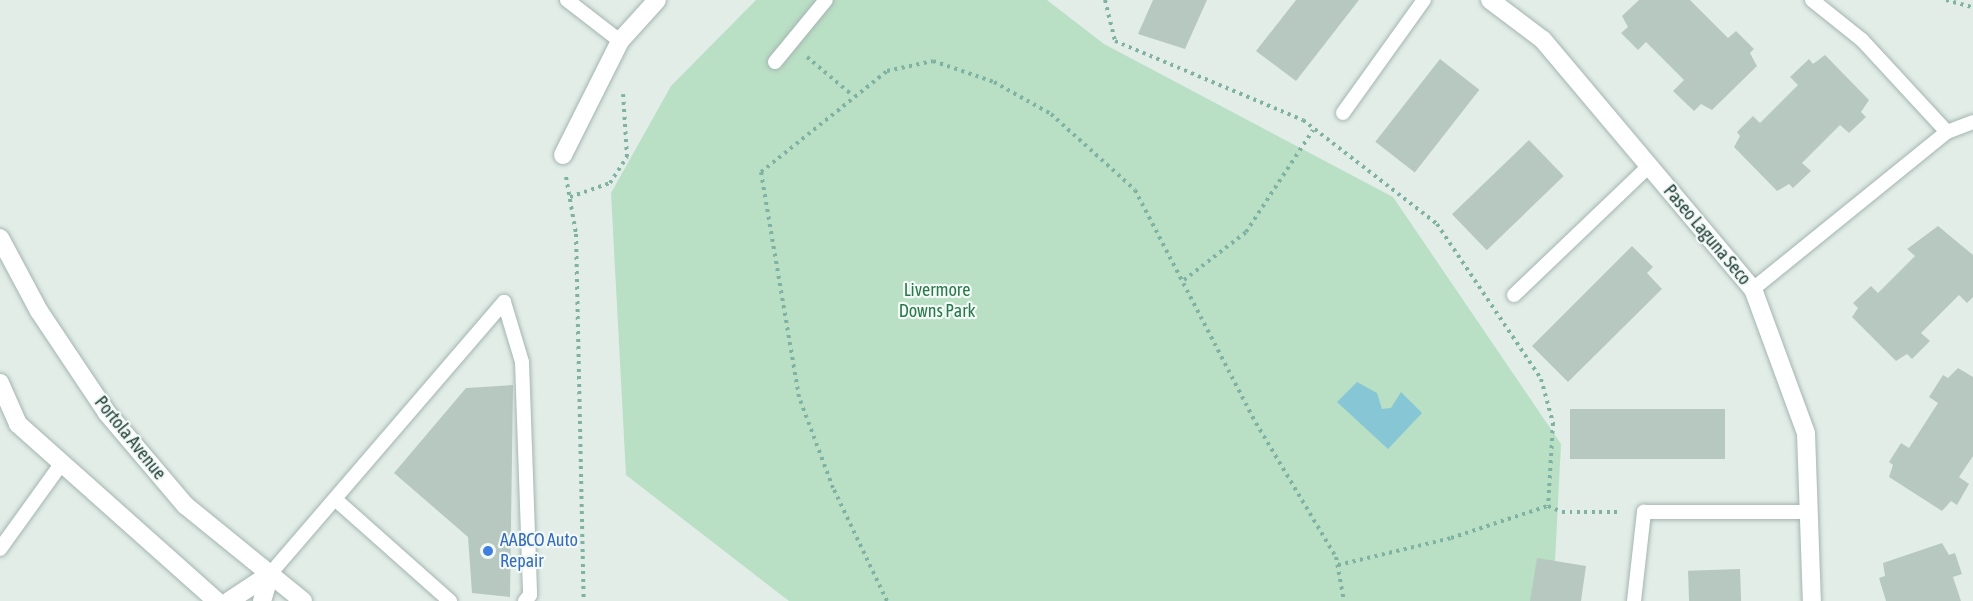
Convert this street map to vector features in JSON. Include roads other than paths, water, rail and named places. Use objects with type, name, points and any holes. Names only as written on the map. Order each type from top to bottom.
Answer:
[{"type":"street","points":[[563,155],[620,41],[657,0]]},
{"type":"street","name":"Paseo Laguna Seco","points":[[1490,0],[1543,40],[1753,289],[1806,433],[1812,601]]},
{"type":"street","name":"Portola Avenue","points":[[0,238],[39,311],[107,413],[185,504],[303,601]]},
{"type":"street","points":[[0,383],[18,424]]},
{"type":"street","points":[[0,414],[18,424],[216,601]]},
{"type":"street","points":[[229,601],[270,574]]},
{"type":"street","points":[[262,601],[270,574]]},
{"type":"lane","points":[[567,0],[620,41]]},
{"type":"lane","points":[[775,62],[826,0]]},
{"type":"lane","points":[[1343,113],[1424,0]]},
{"type":"lane","points":[[1812,0],[1862,40],[1947,132]]},
{"type":"lane","points":[[1753,289],[1947,132],[1973,122]]},
{"type":"lane","points":[[1514,295],[1649,166]]},
{"type":"lane","points":[[270,574],[504,302],[522,362],[530,595],[525,601]]},
{"type":"lane","points":[[0,549],[61,464]]},
{"type":"lane","points":[[335,499],[450,601]]},
{"type":"lane","points":[[1634,601],[1644,512],[1809,512]]},
{"type":"water","points":[[1357,382],[1377,393],[1382,409],[1391,408],[1401,392],[1422,413],[1388,449],[1337,402]]},
{"type":"place","name":"AABCO Auto Repair","points":[[488,551]]},
{"type":"park label","name":"Livermore Downs Park","points":[[937,301]]}]
